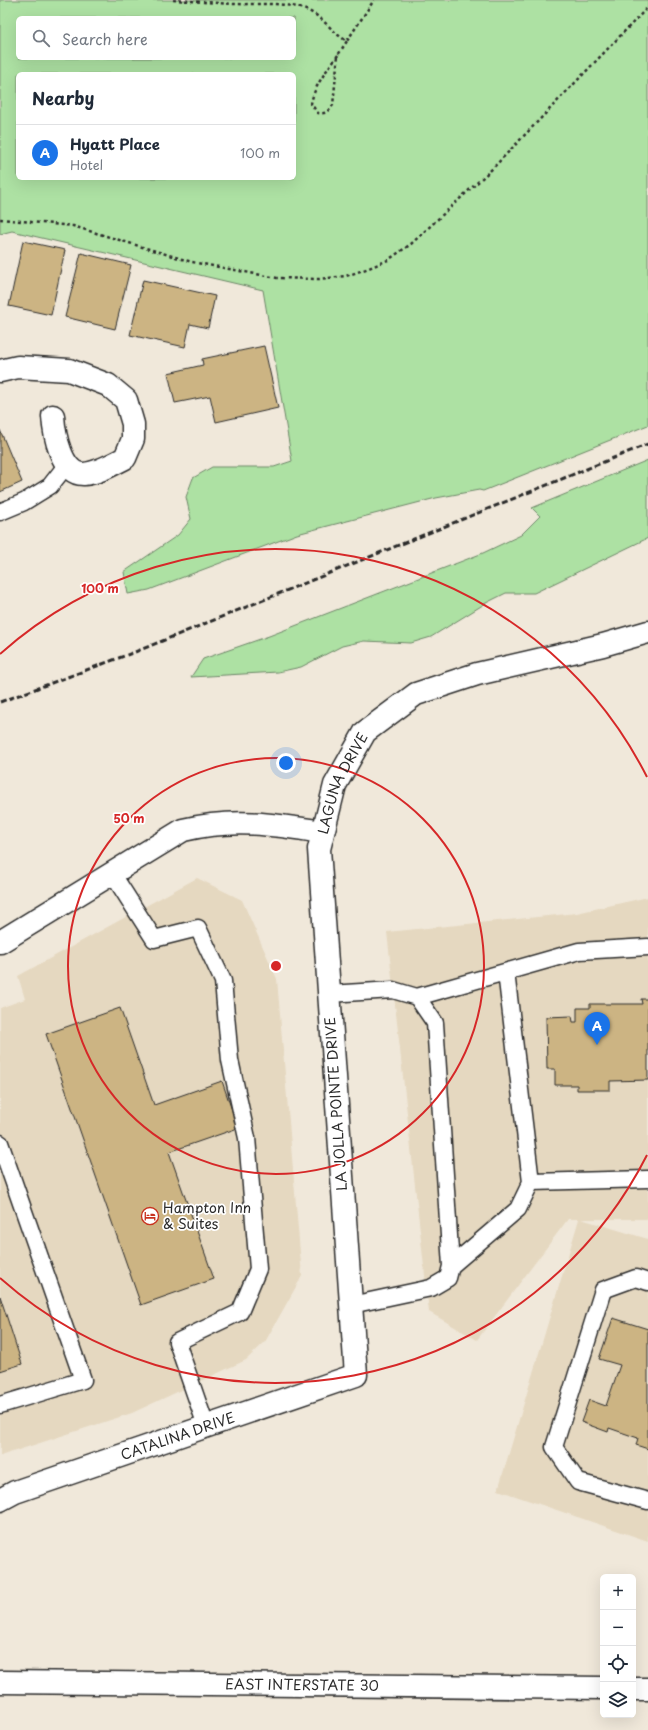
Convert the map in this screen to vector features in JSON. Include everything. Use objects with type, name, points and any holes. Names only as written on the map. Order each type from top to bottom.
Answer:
[{"type":"street","points":[[0,371],[18,367],[69,370],[108,385],[126,400],[133,424],[133,439],[125,458],[100,469],[83,474],[71,468],[61,454],[54,437],[53,416]]},
{"type":"street","name":"LAGUNA DRIVE","points":[[0,942],[183,830],[208,824],[273,824],[322,832],[334,785],[365,732],[416,694],[477,674],[603,645],[648,632]]},
{"type":"street","name":"LA JOLLA POINTE DRIVE","points":[[322,832],[318,849],[356,1375]]},
{"type":"street","name":"CATALINA DRIVE","points":[[0,1500],[15,1492],[356,1375]]},
{"type":"street","name":"EAST INTERSTATE 30","points":[[0,1682],[600,1688]]},
{"type":"street","points":[[636,1689],[648,1689]]},
{"type":"lane","points":[[0,512],[24,502],[50,486],[68,464]]},
{"type":"lane","points":[[112,873],[154,938],[198,928],[224,981],[230,1060],[247,1138],[258,1269],[240,1312],[177,1342],[206,1426]]},
{"type":"lane","points":[[329,994],[393,990],[417,997],[579,951],[648,947]]},
{"type":"lane","points":[[451,1266],[518,1209],[531,1182],[506,972]]},
{"type":"lane","points":[[351,1305],[431,1288],[448,1278],[451,1266],[435,1023],[417,997]]},
{"type":"lane","points":[[0,1143],[83,1380],[0,1405]]},
{"type":"lane","points":[[531,1182],[648,1178]]},
{"type":"lane","points":[[648,1282],[636,1278],[603,1290],[554,1447],[578,1482],[648,1502]]},
{"type":"path","points":[[173,0],[233,4],[278,4],[296,7],[314,14],[336,35],[347,41]]},
{"type":"path","points":[[338,55],[333,105],[330,111],[324,114],[318,114],[311,104],[312,98],[338,55],[374,0]]},
{"type":"path","points":[[0,219],[73,226],[192,262],[277,278],[319,279],[346,276],[388,260],[411,244],[488,173],[648,8]]},
{"type":"shaded area","points":[[197,878],[242,900],[277,979],[302,1276],[265,1342],[246,1360],[132,1413],[0,1456],[0,1008],[25,999],[18,976]]},
{"type":"shaded area","points":[[648,897],[648,1219],[581,1219],[648,1239],[648,1541],[498,1490],[579,1219],[568,1219],[477,1340],[429,1312],[387,932],[577,913]]},
{"type":"green space","points":[[0,0],[648,0],[648,425],[483,491],[479,490],[436,498],[297,534],[149,590],[128,594],[124,572],[178,535],[191,519],[186,497],[193,478],[212,467],[274,467],[292,461],[263,290],[12,231],[0,234]]},
{"type":"green space","points":[[648,460],[648,538],[534,593],[506,593],[486,603],[431,637],[411,643],[364,641],[342,646],[301,667],[278,672],[191,677],[203,659],[269,636],[483,553],[521,535],[540,516],[532,508]]},
{"type":"building","points":[[23,241],[65,250],[51,315],[9,306]]},
{"type":"building","points":[[81,253],[131,265],[115,329],[65,317]]},
{"type":"building","points":[[143,280],[215,296],[208,328],[190,324],[185,347],[130,335]]},
{"type":"building","points":[[264,346],[278,408],[216,422],[210,396],[175,403],[168,373],[203,365],[202,359]]},
{"type":"building","points":[[0,430],[22,482],[0,492]]},
{"type":"building","points":[[641,999],[648,999],[648,1080],[610,1081],[610,1090],[577,1090],[577,1085],[555,1085],[555,1069],[547,1069],[546,1017],[572,1016],[573,1022],[577,1022],[577,1008],[590,1008],[590,1004],[642,1004]]},
{"type":"building","name":"Hampton Inn & Suites","points":[[120,1008],[154,1105],[222,1081],[238,1128],[169,1152],[214,1279],[141,1305],[46,1034]]},
{"type":"building","points":[[0,1296],[22,1364],[0,1371]]},
{"type":"building","points":[[613,1318],[648,1329],[648,1449],[636,1445],[638,1438],[609,1428],[608,1432],[581,1422],[589,1400],[606,1406],[620,1365],[599,1359]]},
{"type":"railway","points":[[0,702],[135,652],[648,444]]},
{"type":"place","name":"Hyatt Place","points":[[597,1045]]},
{"type":"place","name":"Hampton Inn & Suites","points":[[150,1216]]}]
